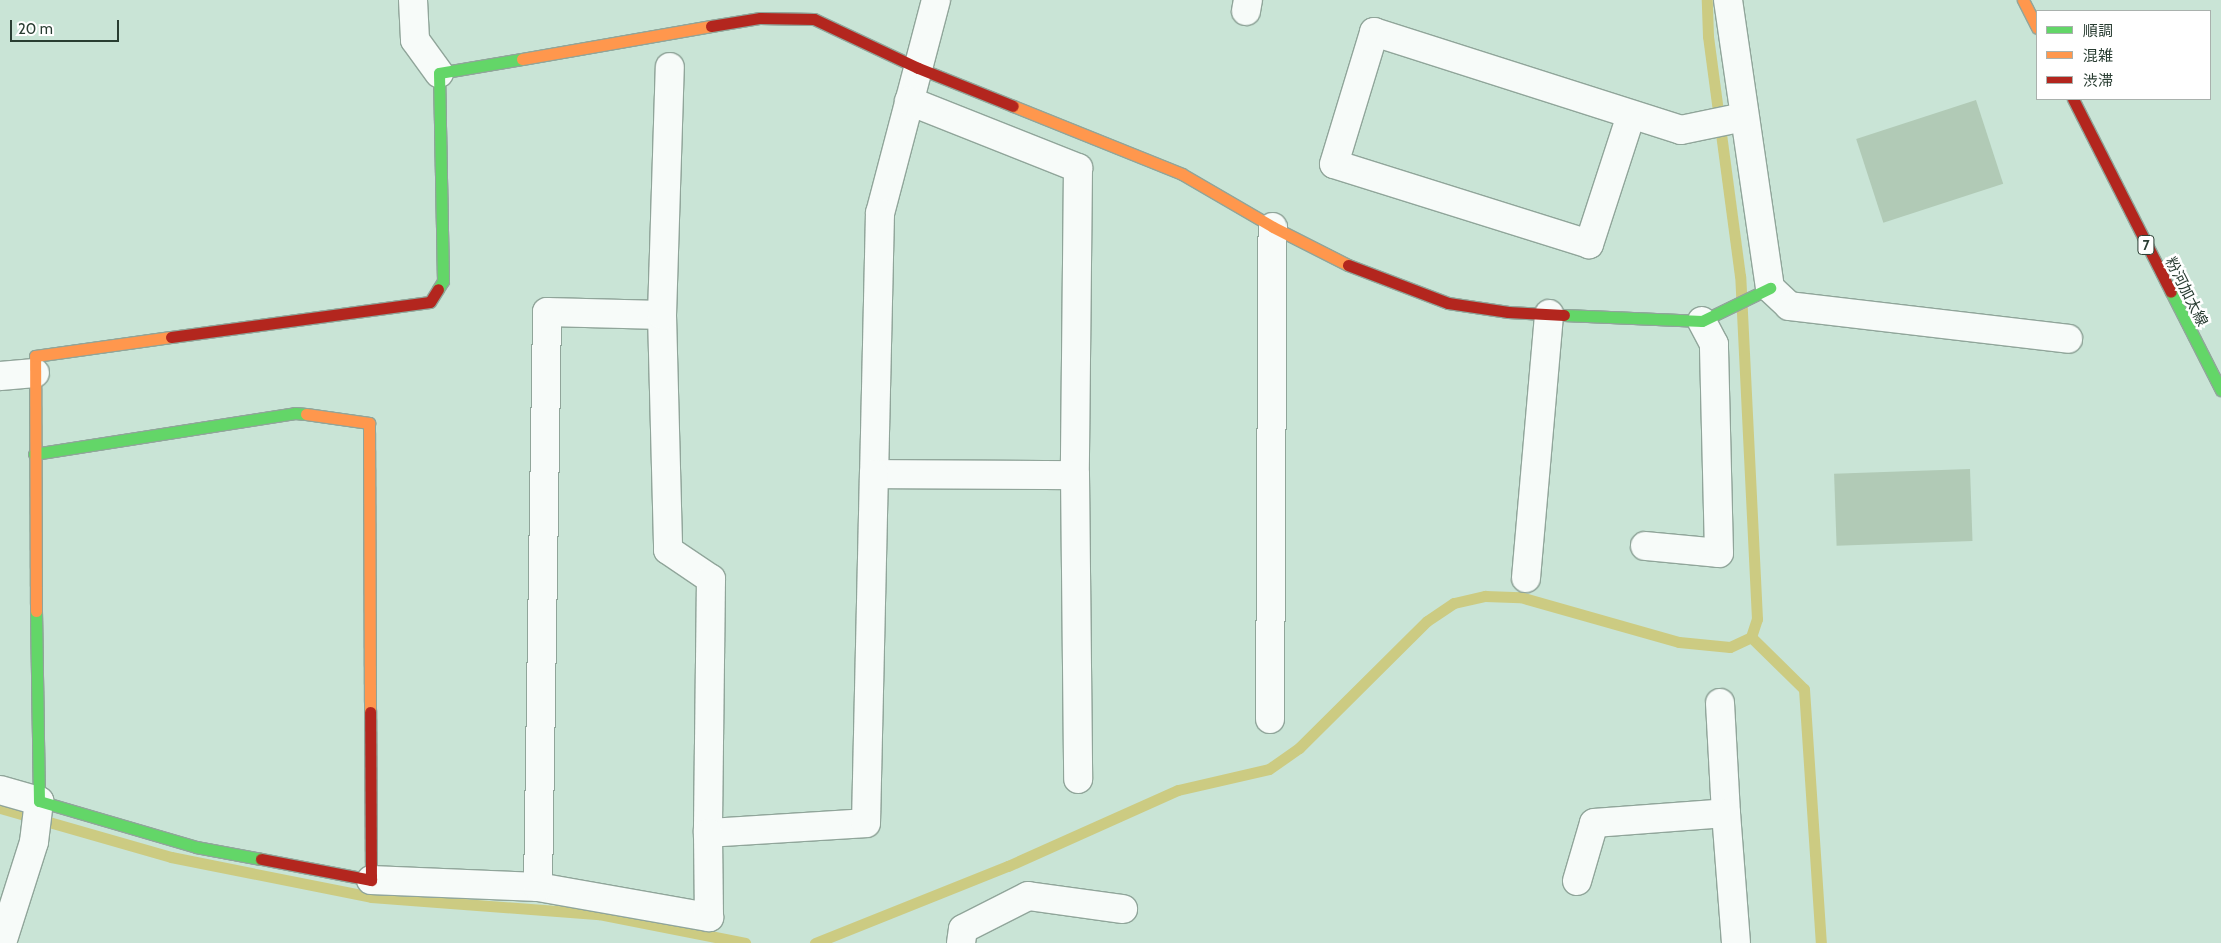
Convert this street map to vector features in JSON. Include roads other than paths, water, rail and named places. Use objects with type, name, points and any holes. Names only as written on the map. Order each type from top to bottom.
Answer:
[{"type":"street","points":[[2,943],[34,842],[39,801],[34,454],[35,356],[430,302],[443,282],[439,73],[415,40],[413,0]]},
{"type":"street","points":[[708,832],[866,824],[880,213],[936,0]]},
{"type":"street","points":[[1728,0],[1739,118],[1764,291]]},
{"type":"street","points":[[2023,0],[2036,26]]},
{"type":"street","points":[[439,73],[760,18],[814,19],[918,68],[1182,174],[1273,227],[1366,273],[1448,303],[1508,312],[1713,316],[1764,291]]},
{"type":"street","points":[[1631,115],[1589,244],[1334,164],[1374,32],[1681,130],[1739,118]]},
{"type":"street","points":[[0,790],[196,847],[371,880],[538,887],[709,917],[708,832],[711,579],[668,550],[662,315],[670,67]]},
{"type":"street","name":"粉河加太線","points":[[2074,100],[2221,390]]},
{"type":"street","points":[[909,101],[1078,168],[1076,475],[1078,779]]},
{"type":"street","points":[[1270,719],[1273,227]]},
{"type":"street","points":[[1764,291],[1790,306],[2068,340]]},
{"type":"street","points":[[538,887],[547,312],[662,315]]},
{"type":"street","points":[[1526,578],[1549,314]]},
{"type":"street","points":[[1646,546],[1719,553],[1713,316]]},
{"type":"street","points":[[0,376],[35,373]]},
{"type":"street","points":[[34,454],[295,413],[369,423],[371,880]]},
{"type":"street","points":[[874,474],[1076,475]]},
{"type":"street","points":[[1720,703],[1736,943]]},
{"type":"street","points":[[1577,881],[1594,824],[1726,813]]},
{"type":"street","points":[[961,943],[963,929],[1028,896],[1123,909]]},
{"type":"waterway","points":[[815,943],[1008,866],[1178,790],[1269,769],[1299,748],[1427,621],[1454,603],[1485,596],[1520,597],[1679,642],[1730,647],[1751,637],[1757,619],[1740,276],[1708,36],[1707,0]]},
{"type":"waterway","points":[[1751,637],[1804,689],[1821,943]]},
{"type":"waterway","points":[[0,808],[171,857],[371,897],[599,914],[745,943]]}]
